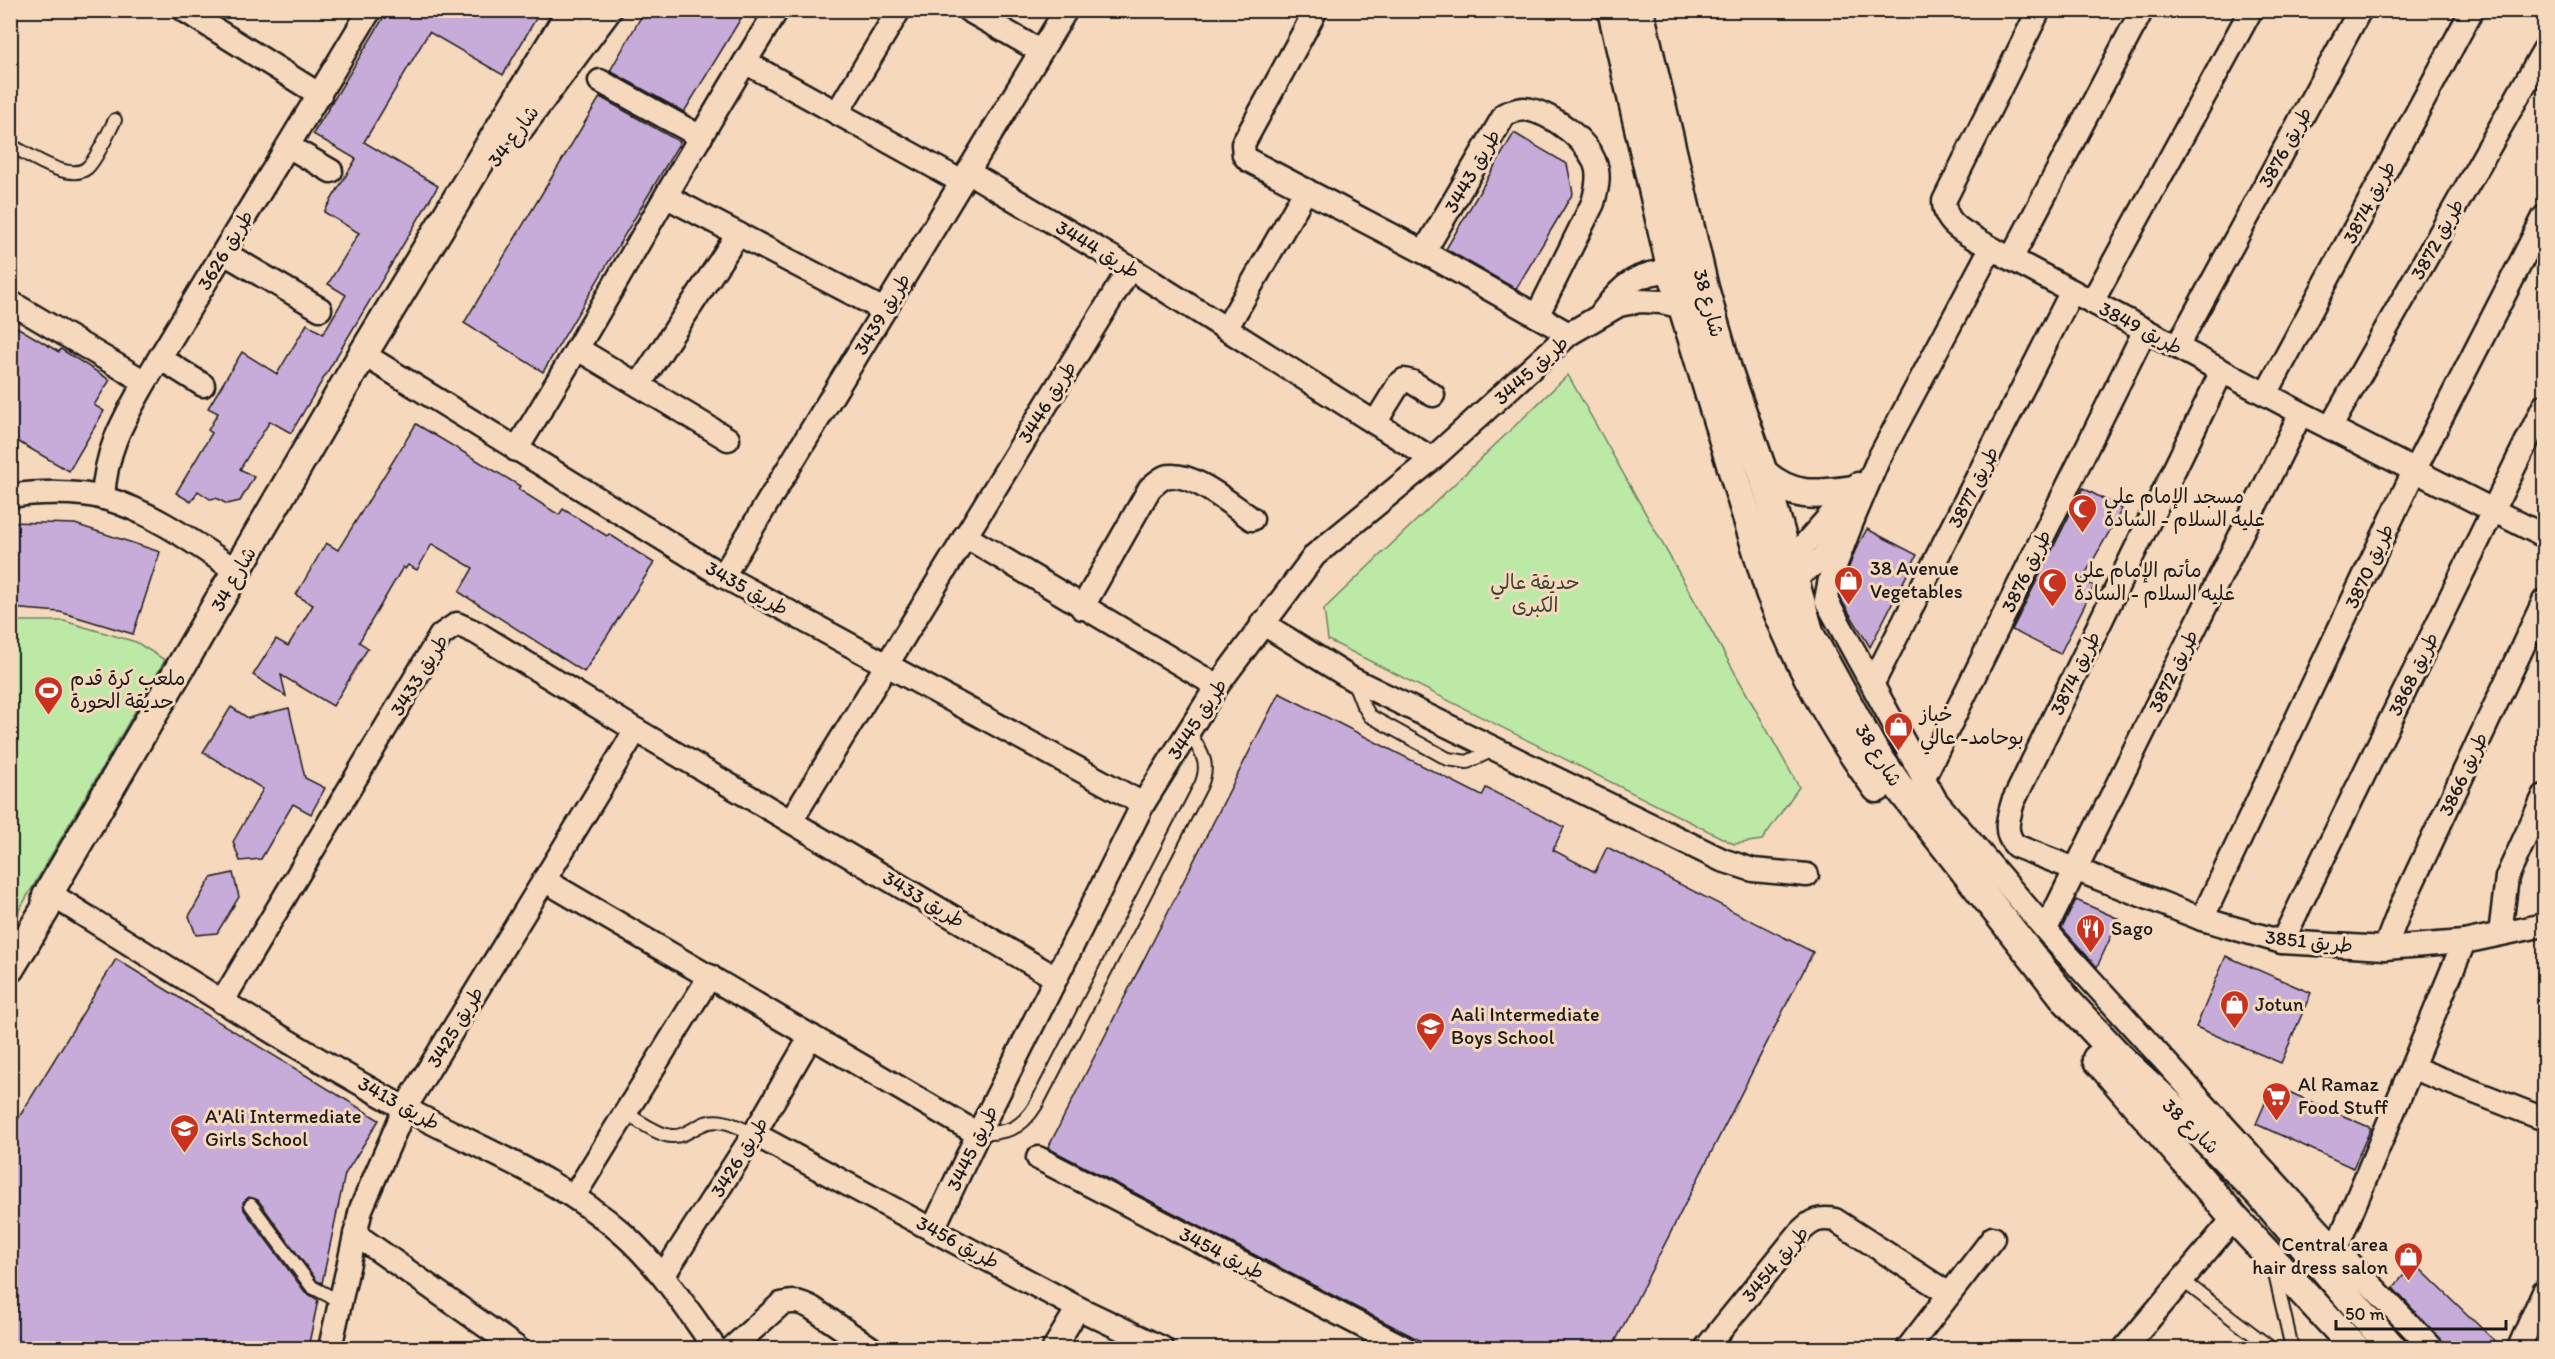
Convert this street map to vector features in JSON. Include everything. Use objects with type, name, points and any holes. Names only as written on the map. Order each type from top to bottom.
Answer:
[{"type":"street","points":[[184,10],[320,94]]},
{"type":"street","name":"طريق 3626","points":[[103,498],[105,472],[111,447],[145,382],[370,10]]},
{"type":"street","name":"شارع 34","points":[[10,968],[46,908],[48,895],[363,354],[572,10]]},
{"type":"street","name":"شارع 34","points":[[418,261],[607,10]]},
{"type":"street","points":[[516,450],[777,10]]},
{"type":"street","points":[[837,113],[899,10]]},
{"type":"street","points":[[968,10],[1040,51]]},
{"type":"street","name":"طريق 3439","points":[[723,576],[1066,10]]},
{"type":"street","points":[[1316,10],[1243,144],[1244,155],[1248,160],[1424,252],[1569,334]]},
{"type":"street","name":"شارع 38","points":[[1612,10],[1672,271],[1683,308],[1779,576],[1872,748],[1902,791],[2067,1001],[2124,1062],[2193,1126],[2260,1194],[2392,1348]]},
{"type":"street","name":"شارع 38","points":[[1639,10],[1704,288],[1727,369],[1763,473],[1789,640],[1820,702],[1856,759],[1899,817],[2064,1022],[2234,1218],[2355,1348]]},
{"type":"street","name":"طريق 3849","points":[[2039,10],[1944,201],[1944,212],[1950,223],[2011,259],[2301,413],[2494,508],[2544,536]]},
{"type":"street","points":[[2011,259],[2142,10]]},
{"type":"street","points":[[2092,302],[2251,10]]},
{"type":"street","name":"طريق 3876","points":[[2177,347],[2360,10]]},
{"type":"street","name":"طريق 3874","points":[[2266,394],[2472,10]]},
{"type":"street","name":"طريق 3872","points":[[2330,428],[2544,50]]},
{"type":"street","name":"طريق 3444","points":[[745,62],[837,113],[965,177],[1130,268],[1432,459]]},
{"type":"street","points":[[600,81],[701,137]]},
{"type":"street","name":"طريق 3443","points":[[1424,252],[1505,114],[1522,109],[1538,113],[1557,123],[1577,136],[1591,153],[1597,169],[1598,183],[1593,203],[1537,316]]},
{"type":"street","points":[[288,146],[331,171]]},
{"type":"street","points":[[1226,329],[1306,190]]},
{"type":"street","points":[[666,197],[884,310]]},
{"type":"street","name":"طريق 3870","points":[[2202,919],[2415,469],[2543,224]]},
{"type":"street","points":[[639,385],[738,234]]},
{"type":"street","points":[[1991,248],[1878,460],[1830,579],[1826,600],[1936,801],[2051,936],[2336,1249],[2432,1348]]},
{"type":"street","points":[[224,253],[320,309]]},
{"type":"street","name":"طريق 3446","points":[[887,664],[1130,268]]},
{"type":"street","points":[[1600,314],[1615,294],[1631,281],[1651,272],[1672,271],[1704,288]]},
{"type":"street","name":"طريق 3877","points":[[1873,683],[2072,291]]},
{"type":"street","points":[[1600,314],[1619,305],[1640,301],[1662,302],[1683,308]]},
{"type":"street","points":[[10,302],[145,382]]},
{"type":"street","name":"طريق 3445","points":[[933,1229],[1143,804],[1217,686],[1262,623],[1315,555],[1432,459],[1569,334],[1600,314]]},
{"type":"street","name":"طريق 3876","points":[[1923,779],[2145,330]]},
{"type":"street","points":[[578,349],[728,439]]},
{"type":"street","name":"طريق 3435","points":[[363,354],[723,576],[1143,804]]},
{"type":"street","points":[[160,358],[203,385]]},
{"type":"street","name":"طريق 3874","points":[[2016,846],[2010,840],[2006,826],[2013,802],[2222,371]]},
{"type":"street","points":[[1374,423],[1399,384],[1404,380],[1412,382],[1433,395]]},
{"type":"street","name":"طريق 3868","points":[[2282,942],[2544,406]]},
{"type":"street","name":"طريق 3872","points":[[2051,936],[2075,870],[2301,413]]},
{"type":"street","points":[[1779,576],[1878,460]]},
{"type":"street","points":[[1763,473],[1772,480],[1804,495],[1853,490]]},
{"type":"street","points":[[1082,608],[1150,488],[1163,477],[1180,476],[1202,485],[1252,519]]},
{"type":"street","points":[[10,496],[59,494],[103,498],[166,524],[238,572]]},
{"type":"street","points":[[1779,576],[1821,559],[1853,519]]},
{"type":"street","points":[[965,536],[1082,608],[1217,686]]},
{"type":"street","name":"طريق 3866","points":[[2385,948],[2400,909],[2544,601]]},
{"type":"street","points":[[1262,623],[1352,679],[1722,860],[1754,870],[1807,875]]},
{"type":"street","name":"طريق 3433","points":[[222,1002],[441,635],[457,624],[477,633],[636,730],[1056,978]]},
{"type":"street","points":[[1810,635],[1844,656],[1873,683]]},
{"type":"street","points":[[791,821],[887,664]]},
{"type":"street","name":"طريق 3425","points":[[330,1348],[361,1209],[405,1108],[636,730]]},
{"type":"street","points":[[2500,934],[2507,877],[2544,796]]},
{"type":"street","name":"طريق 3851","points":[[2016,846],[2202,919],[2282,942],[2385,948],[2464,942],[2544,925]]},
{"type":"street","points":[[544,880],[978,1134]]},
{"type":"street","name":"شارع 34","points":[[10,943],[36,902],[48,895]]},
{"type":"street","name":"طريق 3413","points":[[48,895],[222,1002],[405,1108],[574,1196],[622,1233],[663,1276],[715,1348]]},
{"type":"street","points":[[2017,937],[2051,936]]},
{"type":"street","points":[[2336,1249],[2464,942]]},
{"type":"street","points":[[574,1196],[710,976]]},
{"type":"street","name":"طريق 3426","points":[[663,1276],[754,1134],[811,1036]]},
{"type":"street","points":[[2413,1068],[2544,1119]]},
{"type":"street","name":"طريق 3456","points":[[754,1134],[1078,1308],[1162,1348]]},
{"type":"street","name":"طريق 3454","points":[[1038,1158],[1405,1348]]},
{"type":"street","points":[[2126,1348],[2239,1212],[2247,1210],[2255,1213],[2337,1306],[2344,1311],[2362,1313]]},
{"type":"street","name":"طريق 3454","points":[[1706,1348],[1801,1231],[1810,1222],[1822,1218],[1835,1220],[1949,1294]]},
{"type":"street","points":[[355,1234],[517,1348]]},
{"type":"street","points":[[1908,1348],[1993,1238]]},
{"type":"street","points":[[2518,1348],[2537,1328],[2544,1291]]},
{"type":"street","points":[[732,1348],[781,1304],[792,1301],[812,1308],[871,1348]]},
{"type":"street","points":[[1054,1348],[1078,1308]]},
{"type":"lane","points":[[10,145],[64,172],[78,173],[88,167],[115,120]]},
{"type":"lane","points":[[978,1134],[1011,1130],[1022,1124],[1036,1105],[1201,785],[1206,766],[1204,757],[1189,731]]},
{"type":"lane","points":[[625,1113],[672,1136],[687,1133],[712,1121],[730,1124],[754,1134]]},
{"type":"lane","points":[[251,1205],[312,1287],[340,1302]]},
{"type":"lane","points":[[2272,1260],[2283,1317],[2292,1348]]},
{"type":"lane","points":[[2182,1280],[2271,1348]]},
{"type":"green space","name":"حديقة عالي الكبرى","points":[[1568,375],[1799,787],[1762,840],[1734,844],[1328,640],[1324,609]]},
{"type":"green space","points":[[11,621],[64,621],[136,642],[165,660],[11,924]]},
{"type":"building","points":[[388,10],[541,10],[503,75],[429,32],[364,142],[438,186],[291,433],[270,421],[240,469],[254,477],[240,501],[227,504],[216,498],[210,499],[198,491],[191,502],[176,493],[212,433],[208,430],[218,413],[208,408],[242,352],[277,374],[307,324],[323,334],[346,295],[328,284],[359,233],[324,212],[356,159],[313,134]]},
{"type":"building","points":[[645,10],[746,10],[684,112],[610,71]]},
{"type":"building","points":[[600,97],[680,142],[543,372],[464,323]]},
{"type":"building","points":[[1514,133],[1567,164],[1573,193],[1516,289],[1446,249]]},
{"type":"building","points":[[10,323],[59,352],[61,349],[110,380],[94,405],[104,411],[69,471],[10,437]]},
{"type":"building","points":[[416,424],[520,486],[518,489],[559,515],[563,509],[607,536],[609,534],[654,563],[584,672],[459,592],[473,568],[432,544],[417,570],[408,565],[405,569],[403,567],[359,642],[368,648],[333,706],[281,675],[286,696],[253,675],[276,639],[288,646],[313,605],[296,595],[326,543],[338,550]]},
{"type":"building","points":[[2083,488],[2122,509],[2082,580],[2094,586],[2060,654],[2012,630]]},
{"type":"building","points":[[10,522],[75,524],[160,552],[133,634],[60,612],[10,608]]},
{"type":"building","points":[[1867,529],[1917,555],[1870,647],[1840,598],[1855,551]]},
{"type":"building","name":"Aali Intermediate Boys School","points":[[1279,693],[1482,796],[1486,788],[1564,827],[1553,850],[1595,872],[1607,847],[1813,952],[1612,1348],[1435,1348],[1048,1148]]},
{"type":"building","points":[[231,707],[248,718],[289,708],[305,778],[325,788],[311,814],[293,804],[261,859],[240,861],[233,842],[263,789],[203,752]]},
{"type":"building","points":[[233,873],[239,897],[217,933],[196,935],[189,916],[211,878]]},
{"type":"building","name":"Sago","points":[[2076,900],[2119,919],[2097,967],[2062,928]]},
{"type":"building","points":[[2226,956],[2311,993],[2281,1063],[2196,1027]]},
{"type":"building","name":"A'Ali Intermediate Girls School","points":[[116,959],[379,1120],[345,1174],[322,1283],[317,1281],[258,1200],[249,1197],[243,1202],[244,1210],[305,1292],[318,1300],[308,1348],[10,1348],[10,1132]]},
{"type":"building","points":[[2273,1085],[2371,1128],[2353,1168],[2256,1124]]},
{"type":"building","points":[[2414,1263],[2502,1348],[2449,1348],[2393,1288]]},
{"type":"place","name":"مسجد الإمام علي عليه السلام - السادة","points":[[2083,534]]},
{"type":"place","name":"38 Avenue Vegetables","points":[[1849,606]]},
{"type":"place","name":"مأتم الإمام علي عليه السلام - السادة","points":[[2053,608]]},
{"type":"place","name":"ملعب كرة قدم حديقة الحورة","points":[[49,716]]},
{"type":"place","name":"خباز بوحامد- عالي","points":[[1899,752]]},
{"type":"place","name":"Sago","points":[[2090,954]]},
{"type":"place","name":"Jotun","points":[[2234,1030]]},
{"type":"place","name":"Aali Intermediate Boys School","points":[[1430,1052]]},
{"type":"place","name":"Al Ramaz Food Stuff","points":[[2277,1122]]},
{"type":"place","name":"A'Ali Intermediate Girls School","points":[[184,1154]]},
{"type":"place","name":"Central area hair dress salon","points":[[2409,1282]]}]
